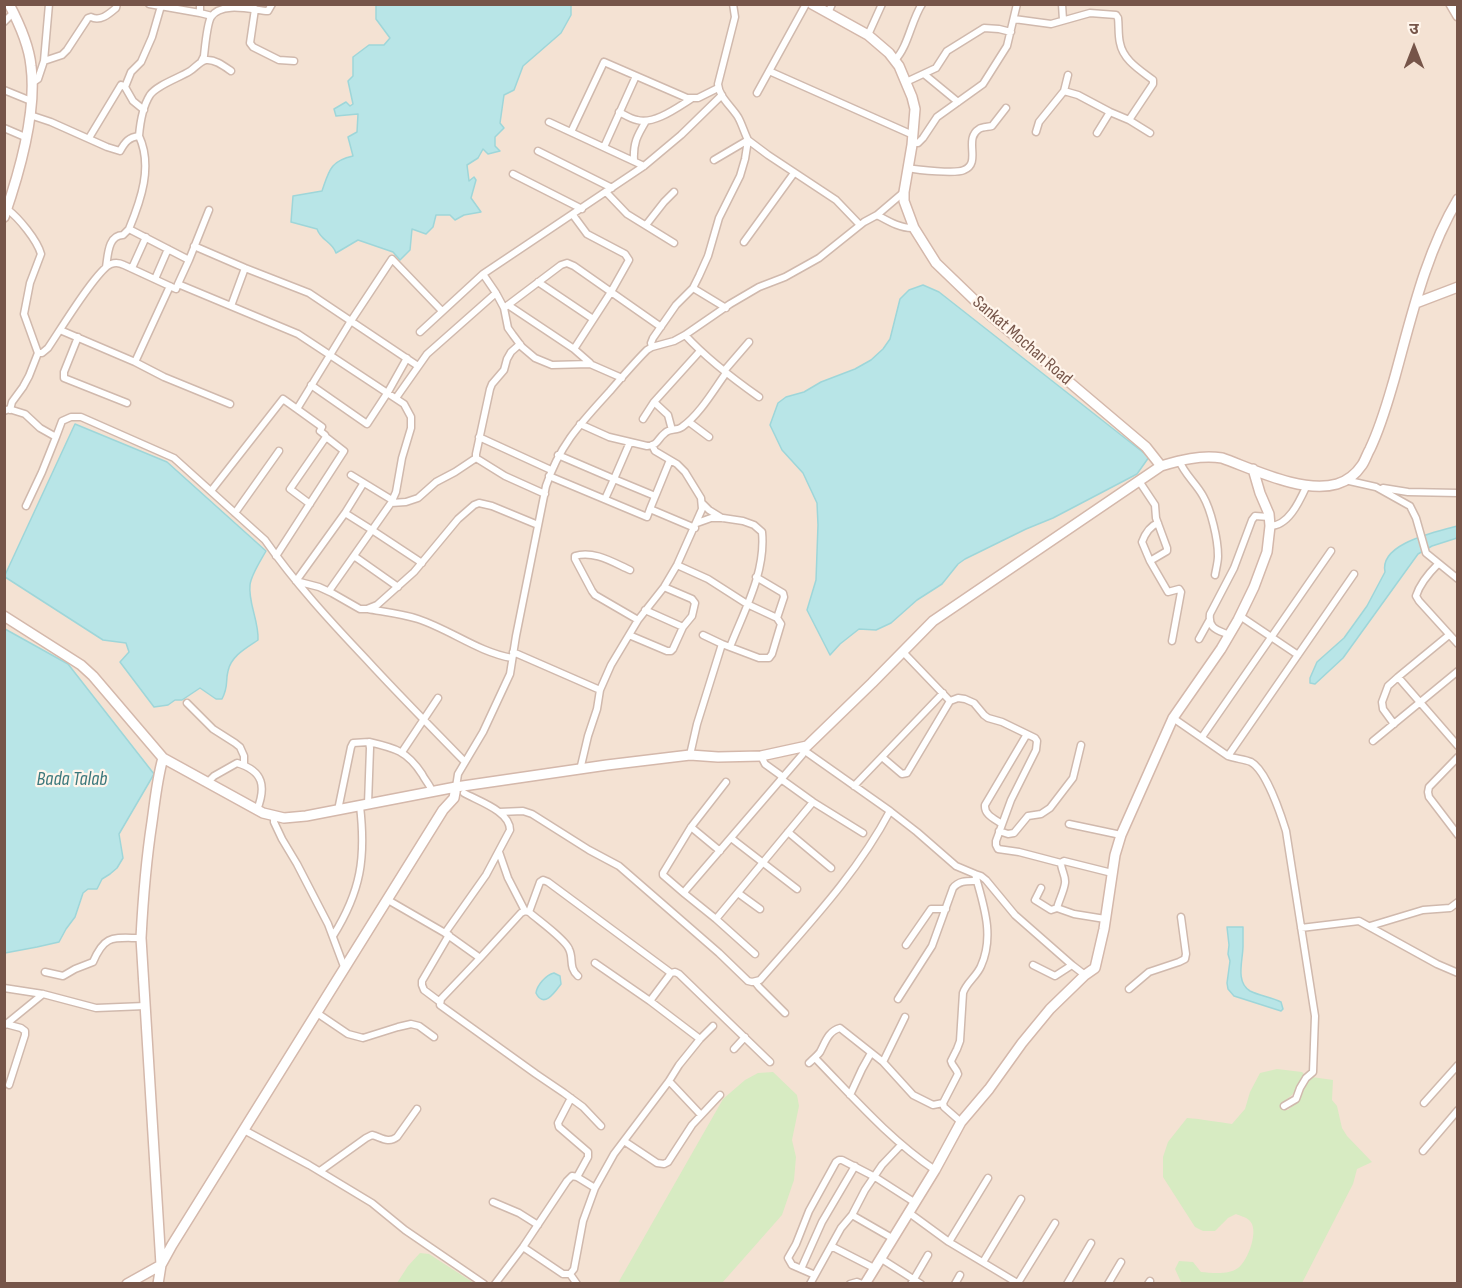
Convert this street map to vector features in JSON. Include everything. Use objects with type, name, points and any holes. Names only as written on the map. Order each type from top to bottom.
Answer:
[{"type":"main road","points":[[812,4],[830,9],[890,53],[906,82],[915,109],[904,196]]},
{"type":"main road","points":[[1451,4],[1458,16]]},
{"type":"main road","points":[[6,213],[16,181],[30,115],[32,83],[27,45],[11,9]]},
{"type":"main road","name":"Sankat Mochan Road","points":[[904,196],[914,228],[936,263],[990,315],[1146,447],[1161,466]]},
{"type":"main road","points":[[4,616],[81,664],[163,758],[274,817],[306,816],[432,791],[690,755],[761,756],[806,748],[933,621],[1161,466],[1199,457],[1222,458],[1289,482],[1325,486],[1337,484],[1353,476],[1362,465],[1380,427],[1435,246],[1450,211],[1458,199]]},
{"type":"main road","points":[[1416,303],[1458,287]]},
{"type":"main road","points":[[863,1284],[935,1170],[961,1122],[1050,1009],[1095,968],[1115,855],[1121,836],[1173,718],[1230,635],[1254,586],[1267,552],[1270,522],[1253,469]]},
{"type":"main road","points":[[158,1284],[161,1265],[141,938],[147,855],[155,794],[163,758]]},
{"type":"main road","points":[[127,1284],[161,1265],[443,810],[462,788]]},
{"type":"street","points":[[32,83],[38,79],[44,61],[49,4]]},
{"type":"street","points":[[44,61],[62,55],[68,50],[88,18],[99,19],[116,8],[117,4]]},
{"type":"street","points":[[149,4],[212,16]]},
{"type":"street","points":[[200,4],[200,13]]},
{"type":"street","points":[[106,267],[112,242],[116,236],[123,235],[129,229],[143,184],[145,153],[139,136],[148,98],[154,90],[192,70],[201,62],[211,17],[217,12],[232,8],[267,10],[272,4]]},
{"type":"street","points":[[733,4],[735,17],[718,88],[722,95],[738,118],[748,140],[836,201],[860,225]]},
{"type":"street","points":[[757,93],[806,4]]},
{"type":"street","points":[[868,35],[882,4]]},
{"type":"street","points":[[895,60],[902,51],[922,4]]},
{"type":"street","points":[[769,71],[918,143],[936,117],[983,84],[1007,46],[1017,4]]},
{"type":"street","points":[[1062,4],[1063,20]]},
{"type":"street","points":[[125,87],[131,72],[141,62],[152,37],[161,6]]},
{"type":"street","points":[[4,22],[11,9]]},
{"type":"street","points":[[255,9],[250,44],[279,60],[294,61]]},
{"type":"street","points":[[1014,19],[1051,24],[1090,14],[1116,15],[1123,52],[1128,60],[1153,80],[1153,84],[1129,120]]},
{"type":"street","points":[[906,82],[936,68],[946,51],[984,28],[1011,32]]},
{"type":"street","points":[[201,62],[207,60],[222,64],[231,71]]},
{"type":"street","points":[[571,132],[604,62],[692,99]]},
{"type":"street","points":[[924,74],[958,102]]},
{"type":"street","points":[[1036,132],[1039,122],[1064,91],[1068,75]]},
{"type":"street","points":[[604,147],[636,76]]},
{"type":"street","points":[[89,138],[121,85],[125,87]]},
{"type":"street","points":[[125,87],[133,101],[144,110]]},
{"type":"street","points":[[619,112],[646,121],[718,88]]},
{"type":"street","points":[[4,90],[31,101]]},
{"type":"street","points":[[1064,91],[1078,95],[1150,132]]},
{"type":"street","points":[[420,332],[483,274],[644,166],[681,135],[722,95]]},
{"type":"street","points":[[908,168],[926,171],[964,171],[972,162],[972,137],[980,128],[992,126],[1006,108]]},
{"type":"street","points":[[1097,133],[1110,112]]},
{"type":"street","points":[[30,115],[120,151],[126,141],[139,136]]},
{"type":"street","points":[[634,161],[633,148],[636,138],[646,121]]},
{"type":"street","points":[[549,122],[644,166]]},
{"type":"street","points":[[4,128],[25,137]]},
{"type":"street","points":[[714,160],[748,140]]},
{"type":"street","points":[[652,347],[653,338],[676,305],[693,288],[708,256],[719,218],[740,176],[748,140]]},
{"type":"street","points":[[538,151],[612,188]]},
{"type":"street","points":[[744,242],[794,173]]},
{"type":"street","points":[[513,174],[582,209]]},
{"type":"street","points":[[606,192],[627,214],[674,243]]},
{"type":"street","points":[[646,225],[674,192]]},
{"type":"street","points":[[601,1126],[583,1107],[440,1005],[440,1002],[424,990],[422,985],[447,934],[486,875],[510,830],[510,825],[504,816],[462,788],[458,774],[483,732],[510,674],[550,473],[558,455],[580,424],[639,358],[652,347],[674,341],[759,287],[785,277],[819,258],[860,225],[904,196]]},
{"type":"street","points":[[38,353],[48,348],[89,287],[111,263],[118,262],[176,289],[209,210]]},
{"type":"street","points":[[6,213],[18,219],[40,250],[40,258],[30,283],[24,314],[38,353],[24,387],[7,410],[25,414],[40,428],[56,437]]},
{"type":"street","points":[[573,215],[587,234],[627,256],[628,260],[611,292],[574,349]]},
{"type":"street","points":[[876,216],[892,224],[909,229],[914,228]]},
{"type":"street","points":[[129,229],[189,260]]},
{"type":"street","points":[[132,268],[146,237]]},
{"type":"street","points":[[194,246],[309,293],[418,366]]},
{"type":"street","points":[[155,279],[168,249]]},
{"type":"street","points":[[297,409],[392,259],[442,311]]},
{"type":"street","points":[[506,306],[561,265],[567,263],[661,327]]},
{"type":"street","points":[[231,306],[245,268]]},
{"type":"street","points":[[483,274],[506,306],[574,349],[590,364],[622,378]]},
{"type":"street","points":[[538,282],[593,319]]},
{"type":"street","points":[[178,284],[298,334],[388,392],[404,404],[411,417],[411,428],[396,492],[329,591]]},
{"type":"street","points":[[135,362],[170,286]]},
{"type":"street","points":[[693,288],[726,308]]},
{"type":"street","points":[[396,398],[427,354],[496,293]]},
{"type":"street","points":[[506,306],[508,328],[535,358],[545,363],[559,365],[590,364]]},
{"type":"street","points":[[60,330],[230,404]]},
{"type":"street","points":[[685,335],[725,372],[759,397]]},
{"type":"street","points":[[78,338],[64,372],[64,378],[127,403]]},
{"type":"street","points":[[580,424],[609,437],[652,445],[668,431],[679,430],[688,422],[749,342]]},
{"type":"street","points":[[476,458],[492,384],[504,370],[511,352],[520,344]]},
{"type":"street","points":[[643,419],[654,402],[700,351]]},
{"type":"street","points":[[311,385],[367,424],[407,358]]},
{"type":"street","points":[[211,491],[283,399],[321,427],[320,431],[344,451],[276,556]]},
{"type":"street","points":[[654,402],[668,414],[672,430]]},
{"type":"street","points":[[26,506],[62,421],[71,417],[81,417],[174,458],[265,540],[317,607],[465,762]]},
{"type":"street","points":[[688,422],[709,437]]},
{"type":"street","points":[[310,504],[290,489],[326,437]]},
{"type":"street","points":[[479,437],[646,517],[670,460]]},
{"type":"street","points":[[605,499],[630,442]]},
{"type":"street","points":[[652,445],[655,451],[685,472],[702,503],[723,518]]},
{"type":"street","points":[[235,513],[279,451]]},
{"type":"street","points":[[558,455],[655,496]]},
{"type":"street","points":[[351,476],[391,501],[406,502],[418,498],[436,482],[476,458]]},
{"type":"street","points":[[476,458],[505,476],[544,494]]},
{"type":"street","points":[[1179,460],[1182,469],[1203,494],[1208,506],[1218,556],[1215,575]]},
{"type":"street","points":[[1345,480],[1408,492],[1458,493]]},
{"type":"street","points":[[1139,481],[1155,505],[1156,518],[1167,548],[1167,551],[1150,561]]},
{"type":"street","points":[[296,581],[363,484]]},
{"type":"street","points":[[1199,639],[1234,568],[1252,520],[1255,516],[1279,525],[1289,516],[1307,485]]},
{"type":"street","points":[[1376,487],[1410,506],[1416,518],[1426,553],[1458,579]]},
{"type":"street","points":[[580,770],[600,690],[611,665],[638,620],[677,565],[696,525],[702,503]]},
{"type":"street","points":[[368,609],[377,605],[414,572],[474,504],[492,506],[538,525]]},
{"type":"street","points":[[650,509],[696,525],[711,518],[743,521],[754,525],[762,532],[760,565],[730,647]]},
{"type":"street","points":[[345,513],[422,563]]},
{"type":"street","points":[[1158,523],[1152,525],[1142,542],[1168,592],[1179,589],[1180,592],[1172,641]]},
{"type":"street","points":[[1202,737],[1331,550]]},
{"type":"street","points":[[630,570],[591,555],[575,556],[591,591],[638,620]]},
{"type":"street","points":[[354,556],[398,587]]},
{"type":"street","points":[[1438,564],[1423,582],[1416,596],[1458,644]]},
{"type":"street","points":[[677,565],[708,579],[747,604],[777,618],[781,624],[769,658],[759,658],[703,635]]},
{"type":"street","points":[[1228,756],[1354,574]]},
{"type":"street","points":[[756,577],[783,593],[784,597],[777,618]]},
{"type":"street","points":[[296,581],[329,591],[360,609],[418,619],[494,654],[513,655],[600,690]]},
{"type":"street","points":[[629,635],[671,651],[683,627],[694,612],[695,603],[694,600],[664,586]]},
{"type":"street","points":[[645,610],[683,627]]},
{"type":"street","points":[[1240,616],[1298,655]]},
{"type":"street","points":[[1209,621],[1211,626],[1230,635]]},
{"type":"street","points":[[1394,724],[1383,709],[1382,702],[1388,686],[1449,635]]},
{"type":"street","points":[[690,755],[722,644]]},
{"type":"street","points":[[903,652],[950,701]]},
{"type":"street","points":[[1372,741],[1458,671]]},
{"type":"street","points":[[1398,677],[1458,746]]},
{"type":"street","points":[[854,786],[943,693]]},
{"type":"street","points":[[402,752],[438,698]]},
{"type":"street","points":[[882,757],[902,774],[907,773],[950,701],[958,698],[974,703],[988,718],[1028,734],[1035,738],[1038,745],[1011,800],[999,831],[996,841],[998,849],[1061,863],[1068,861],[1112,873]]},
{"type":"street","points":[[187,703],[213,729],[240,747],[244,756],[244,765]]},
{"type":"street","points":[[1173,718],[1228,756],[1251,762],[1260,770],[1286,831],[1315,1016],[1313,1072],[1306,1078],[1296,1099],[1284,1106]]},
{"type":"street","points":[[1002,824],[987,814],[985,805],[1028,734]]},
{"type":"street","points":[[333,936],[350,907],[358,882],[369,742]]},
{"type":"street","points":[[338,810],[353,743],[369,742],[402,752],[412,761],[432,791]]},
{"type":"street","points":[[999,831],[1014,833],[1028,816],[1050,808],[1076,773],[1081,745]]},
{"type":"street","points":[[685,894],[685,891],[806,748],[917,832],[956,866],[976,877],[987,918],[988,933],[981,967],[964,988],[960,1041],[951,1061],[958,1074],[943,1103]]},
{"type":"street","points":[[761,756],[765,764],[813,802],[863,833]]},
{"type":"street","points":[[1458,757],[1429,787],[1428,792],[1429,797],[1458,835]]},
{"type":"street","points":[[207,783],[214,776],[237,763],[244,765],[254,772],[262,783],[262,798],[257,810]]},
{"type":"street","points":[[726,782],[692,827],[663,875],[755,954]]},
{"type":"street","points":[[716,919],[813,802]]},
{"type":"street","points":[[499,812],[523,811],[532,814],[619,866],[748,981],[755,981],[760,980],[819,912],[856,865],[890,811]]},
{"type":"street","points":[[274,817],[282,839],[333,936],[345,967]]},
{"type":"street","points":[[1069,824],[1121,836]]},
{"type":"street","points":[[692,827],[720,851]]},
{"type":"street","points":[[788,832],[831,868]]},
{"type":"street","points":[[731,838],[796,889]]},
{"type":"street","points":[[499,852],[508,878],[527,911],[569,948],[572,968],[578,976]]},
{"type":"street","points":[[1057,908],[1065,883],[1061,863]]},
{"type":"street","points":[[898,999],[930,951],[956,884],[981,876],[1015,915],[1085,975]]},
{"type":"street","points":[[440,1002],[521,914],[527,911],[543,880],[671,973],[679,974],[770,1062]]},
{"type":"street","points":[[1041,888],[1035,900],[1051,910],[1057,908],[1074,914],[1105,919]]},
{"type":"street","points":[[738,893],[760,909]]},
{"type":"street","points":[[388,900],[447,934],[480,958]]},
{"type":"street","points":[[1370,926],[1423,910],[1450,908],[1458,902]]},
{"type":"street","points":[[906,945],[927,912],[931,909],[946,909]]},
{"type":"street","points":[[1129,989],[1149,972],[1185,959],[1180,917]]},
{"type":"street","points":[[1301,928],[1354,921],[1364,922],[1437,964],[1457,972]]},
{"type":"street","points":[[45,972],[63,976],[93,962],[103,944],[110,939],[141,938]]},
{"type":"street","points":[[595,963],[700,1039]]},
{"type":"street","points":[[1032,965],[1055,976],[1072,965]]},
{"type":"street","points":[[650,1001],[671,973]]},
{"type":"street","points":[[755,981],[785,1012]]},
{"type":"street","points":[[4,988],[43,994],[96,1008],[145,1006]]},
{"type":"street","points":[[5,1024],[43,994]]},
{"type":"street","points":[[317,1013],[356,1037],[363,1038],[411,1024],[419,1026],[434,1036]]},
{"type":"street","points":[[883,1062],[905,1017]]},
{"type":"street","points":[[5,1024],[25,1031],[9,1085]]},
{"type":"street","points":[[570,1274],[574,1269],[583,1221],[595,1188],[610,1161],[679,1065],[713,1026]]},
{"type":"street","points":[[809,1063],[819,1054],[834,1030],[840,1028],[883,1062],[913,1095],[933,1105],[943,1103]]},
{"type":"street","points":[[734,1049],[745,1037]]},
{"type":"street","points":[[850,1095],[872,1053]]},
{"type":"street","points":[[814,1058],[901,1145],[935,1170]]},
{"type":"street","points":[[1424,1103],[1458,1065]]},
{"type":"street","points":[[669,1081],[700,1115]]},
{"type":"street","points":[[624,1141],[657,1163],[664,1164],[668,1162],[700,1115],[720,1095]]},
{"type":"street","points":[[570,1098],[558,1123],[559,1127],[588,1152],[578,1177]]},
{"type":"street","points":[[943,1103],[944,1107],[961,1122]]},
{"type":"street","points":[[320,1171],[372,1135],[387,1141],[393,1140],[417,1109]]},
{"type":"street","points":[[1423,1151],[1458,1110]]},
{"type":"street","points":[[244,1130],[320,1171],[372,1203],[405,1230],[484,1284]]},
{"type":"street","points":[[810,1284],[865,1190],[882,1165],[901,1145]]},
{"type":"street","points":[[815,1275],[792,1265],[788,1258],[809,1211],[836,1161],[843,1160],[914,1202]]},
{"type":"street","points":[[801,1269],[822,1222],[855,1167]]},
{"type":"street","points":[[495,1284],[572,1176],[578,1177],[595,1188]]},
{"type":"street","points":[[949,1242],[988,1178]]},
{"type":"street","points":[[983,1262],[1021,1199]]},
{"type":"street","points":[[493,1202],[538,1225]]},
{"type":"street","points":[[908,1212],[949,1242],[1019,1283],[1055,1223]]},
{"type":"street","points":[[852,1215],[892,1238]]},
{"type":"street","points":[[1067,1284],[1090,1243]]},
{"type":"street","points":[[831,1246],[874,1268]]},
{"type":"street","points":[[523,1247],[563,1274],[570,1274]]},
{"type":"street","points":[[913,1281],[928,1255]]},
{"type":"street","points":[[880,1258],[921,1284]]},
{"type":"street","points":[[1108,1284],[1121,1262]]},
{"type":"street","points":[[570,1274],[577,1284]]},
{"type":"street","points":[[955,1284],[960,1275]]},
{"type":"street","points":[[850,1284],[857,1282],[863,1284]]},
{"type":"shaded area","points":[[5,5],[1457,5],[1457,1283],[5,1283]]},
{"type":"green space","points":[[1277,1069],[1304,1074],[1293,1094],[1280,1105],[1282,1109],[1288,1110],[1292,1106],[1312,1077],[1333,1080],[1332,1100],[1337,1106],[1342,1128],[1372,1162],[1357,1169],[1353,1184],[1302,1283],[1183,1284],[1175,1269],[1179,1261],[1193,1262],[1201,1272],[1230,1272],[1238,1268],[1249,1252],[1253,1230],[1249,1220],[1236,1214],[1228,1218],[1215,1231],[1203,1231],[1195,1227],[1163,1177],[1163,1157],[1168,1142],[1187,1118],[1232,1124],[1245,1109],[1250,1092],[1260,1073]]},
{"type":"green space","points":[[773,1072],[797,1095],[799,1106],[792,1140],[796,1157],[794,1180],[782,1215],[722,1283],[618,1283],[723,1099],[745,1080],[758,1073]]},
{"type":"green space","points":[[420,1253],[429,1254],[474,1283],[397,1283]]},
{"type":"water","points":[[376,5],[571,5],[571,15],[561,33],[523,66],[514,90],[504,95],[500,123],[504,128],[495,137],[495,146],[500,151],[488,154],[483,149],[478,158],[467,165],[469,181],[474,177],[476,180],[471,198],[481,212],[464,215],[455,220],[450,215],[436,215],[433,227],[426,234],[412,229],[410,250],[400,260],[393,252],[358,240],[336,253],[317,229],[291,222],[293,196],[322,191],[331,168],[339,161],[353,156],[348,137],[357,132],[358,114],[336,116],[334,109],[346,102],[350,106],[353,104],[348,81],[353,76],[353,57],[369,45],[384,45],[390,38],[376,19]]},
{"type":"water","points":[[923,285],[939,292],[1149,457],[1137,474],[1053,518],[965,559],[942,584],[917,600],[891,623],[876,630],[859,629],[830,655],[807,610],[816,580],[817,503],[803,473],[782,450],[770,425],[778,403],[786,397],[804,392],[871,360],[890,339],[900,299],[909,290]]},
{"type":"water","points":[[75,424],[167,462],[266,551],[254,572],[250,585],[258,640],[232,661],[222,699],[216,699],[200,688],[182,700],[154,707],[120,662],[129,652],[126,643],[103,640],[5,577]]},
{"type":"water","points":[[1457,526],[1457,538],[1432,546],[1418,554],[1343,658],[1315,684],[1310,683],[1317,662],[1344,638],[1367,606],[1385,572],[1386,562],[1391,553],[1411,540]]},
{"type":"water","name":"Bada Talab","points":[[5,629],[68,664],[154,774],[119,834],[123,858],[117,868],[102,879],[97,889],[88,889],[83,893],[75,917],[59,942],[5,953]]},
{"type":"water","points":[[1227,927],[1243,927],[1241,976],[1245,987],[1281,1002],[1283,1009],[1281,1011],[1234,996],[1228,989],[1230,961]]},
{"type":"water","points":[[554,973],[560,976],[561,984],[549,998],[539,998],[536,993],[540,984]]}]
